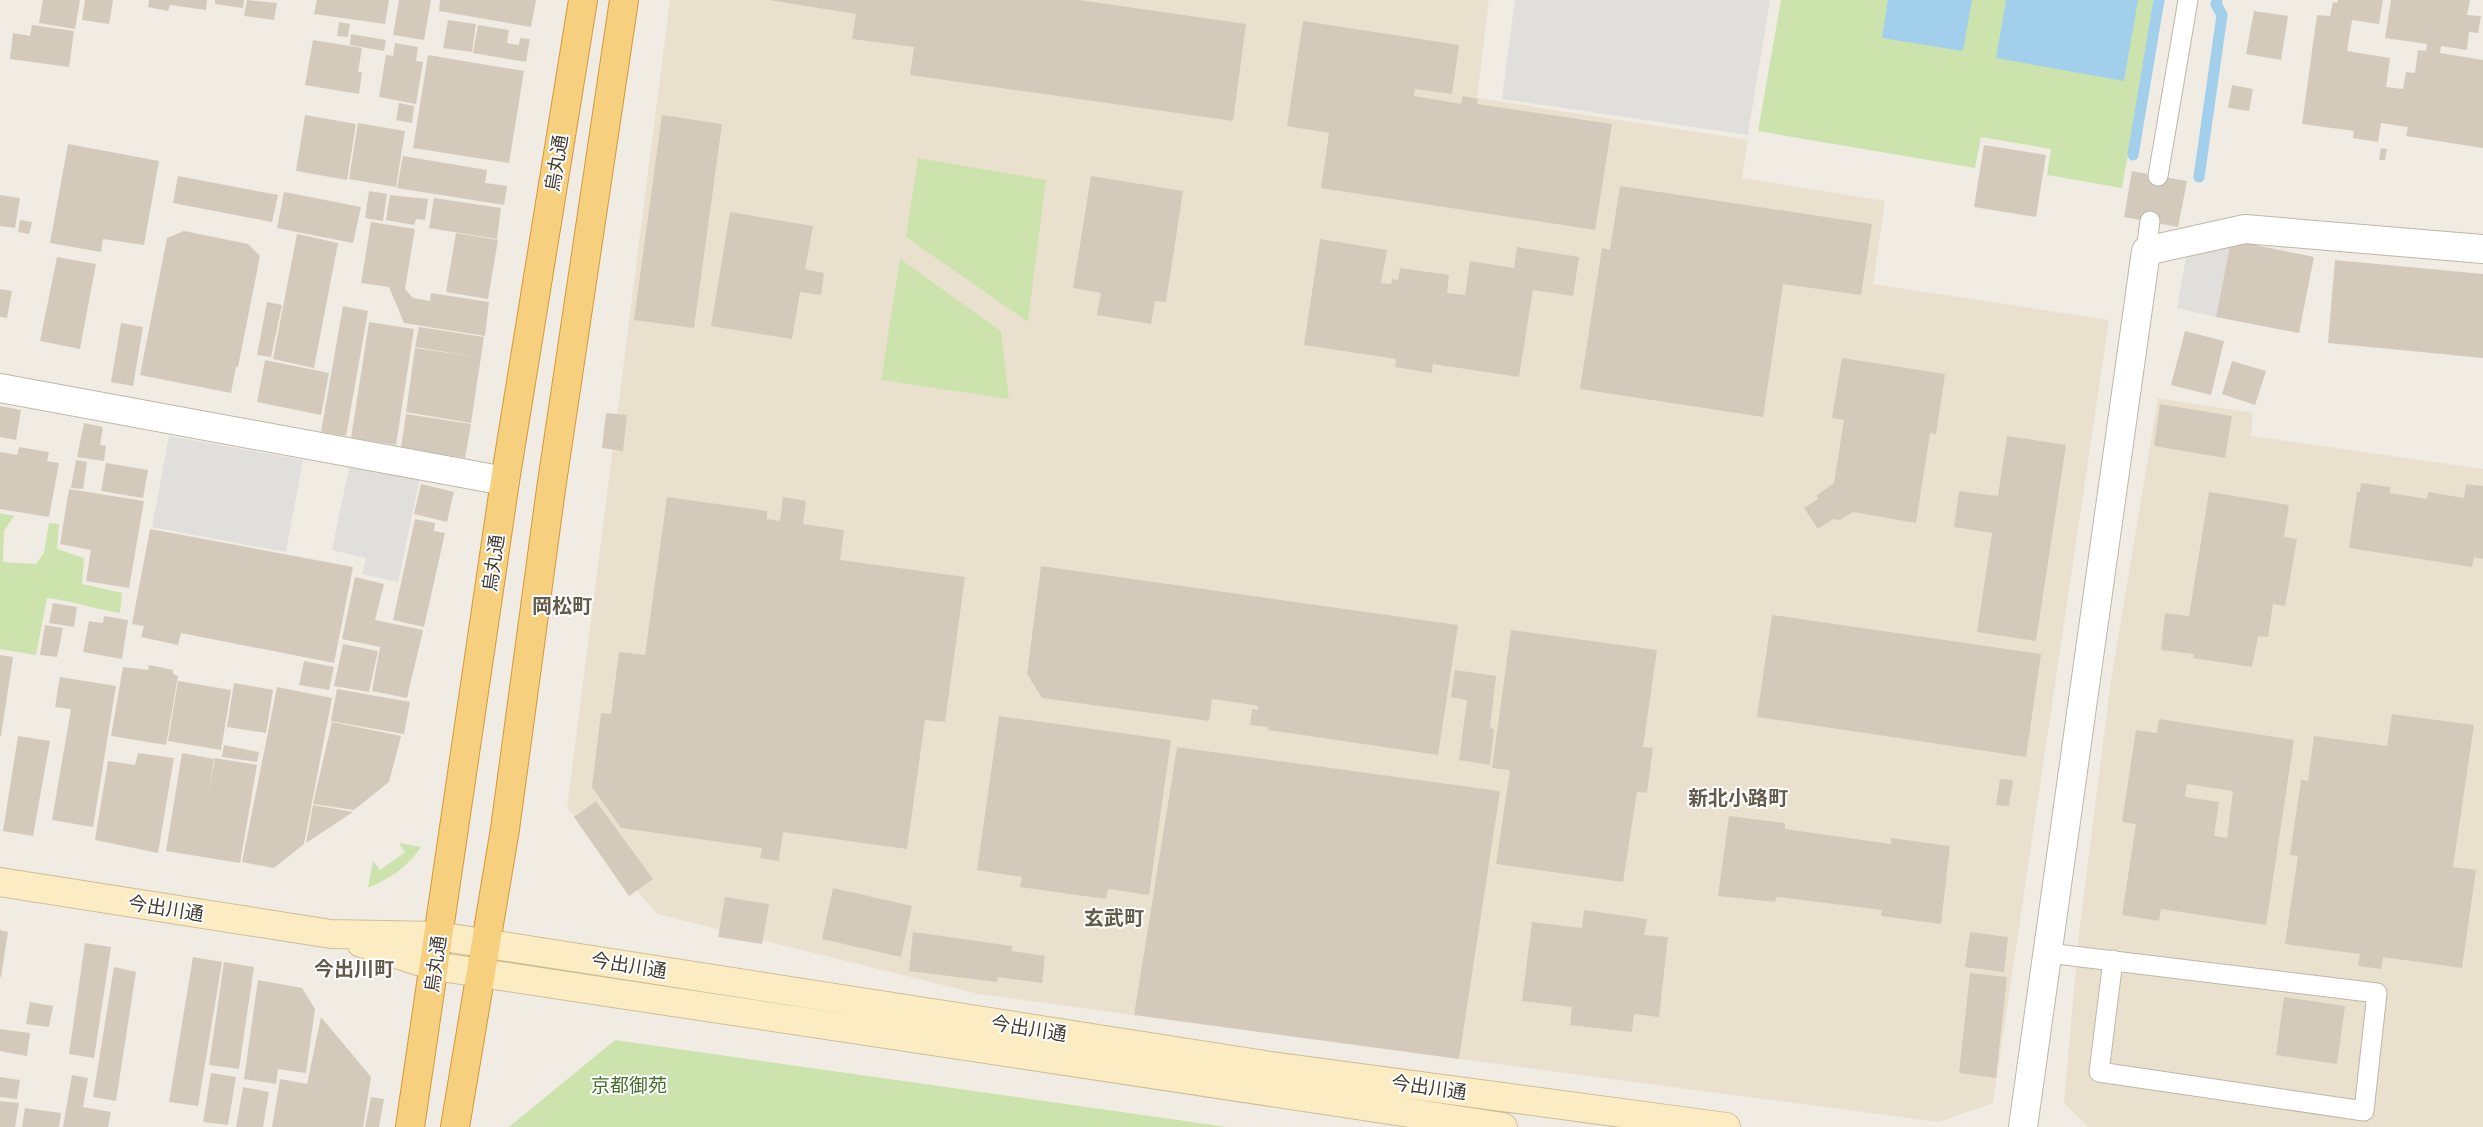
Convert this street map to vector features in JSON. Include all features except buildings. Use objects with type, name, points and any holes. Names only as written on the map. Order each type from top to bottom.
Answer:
[{"type":"highway","name":"烏丸通","points":[[410,1127],[505,481],[583,0]]},
{"type":"highway","points":[[455,1127],[505,829],[553,479],[624,0]]},
{"type":"main road","name":"今出川通","points":[[0,882],[331,934],[438,936],[486,942],[1271,1066],[1726,1127]]},
{"type":"main road","name":"今出川通","points":[[331,934],[434,966],[1503,1127]]},
{"type":"street","points":[[2024,1127],[2146,251],[2245,229],[2483,250]]},
{"type":"street","points":[[0,388],[505,481]]},
{"type":"lane","points":[[2158,176],[2188,0]]},
{"type":"lane","points":[[2146,251],[2150,222]]},
{"type":"lane","points":[[2048,953],[2113,960],[2376,993],[2364,1111],[2099,1072],[2113,960]]},
{"type":"shaded area","points":[[670,0],[1489,0],[1477,98],[1748,140],[1742,178],[1885,201],[1873,284],[2109,320],[1993,1103],[1939,1122],[1459,1059],[1499,791],[1177,747],[1134,1015],[979,994],[657,914],[567,808]]},
{"type":"shaded area","points":[[1515,0],[1770,0],[1748,135],[1502,99]]},
{"type":"shaded area","points":[[2231,240],[2216,317],[2177,308],[2187,252]]},
{"type":"shaded area","points":[[2158,398],[2253,413],[2251,436],[2483,469],[2483,1127],[2088,1127],[2064,1103],[2079,933],[2111,680]]},
{"type":"shaded area","points":[[169,436],[303,460],[286,552],[152,527]]},
{"type":"shaded area","points":[[350,463],[420,477],[398,582],[362,574],[366,558],[332,550]]},
{"type":"green space","points":[[1781,0],[2155,0],[2122,188],[2047,175],[2051,149],[1981,137],[1975,168],[1758,131]]},
{"type":"green space","points":[[918,158],[1046,180],[1028,322],[906,237]]},
{"type":"green space","points":[[900,259],[1001,331],[1009,399],[881,380]]},
{"type":"green space","points":[[0,513],[14,516],[4,531],[3,562],[36,564],[44,553],[49,523],[59,524],[57,549],[84,558],[82,584],[122,593],[120,613],[47,598],[36,655],[0,649]]},
{"type":"green space","points":[[399,843],[421,847],[398,872],[368,888],[373,861],[380,870],[405,852]]},
{"type":"green space","name":"京都御苑","points":[[615,1040],[1227,1127],[509,1127]]},
{"type":"water","points":[[1888,0],[1972,0],[1963,51],[1882,38]]},
{"type":"water","points":[[2004,0],[2138,0],[2124,81],[1996,58],[2006,1]]},
{"type":"waterway","points":[[2133,155],[2159,0]]},
{"type":"waterway","points":[[2199,177],[2222,15],[2216,4],[2217,0]]},
{"type":"district","name":"岡松町","points":[[562,606]]},
{"type":"district","name":"新北小路町","points":[[1738,798]]},
{"type":"district","name":"玄武町","points":[[1114,918]]},
{"type":"district","name":"今出川町","points":[[354,969]]}]
